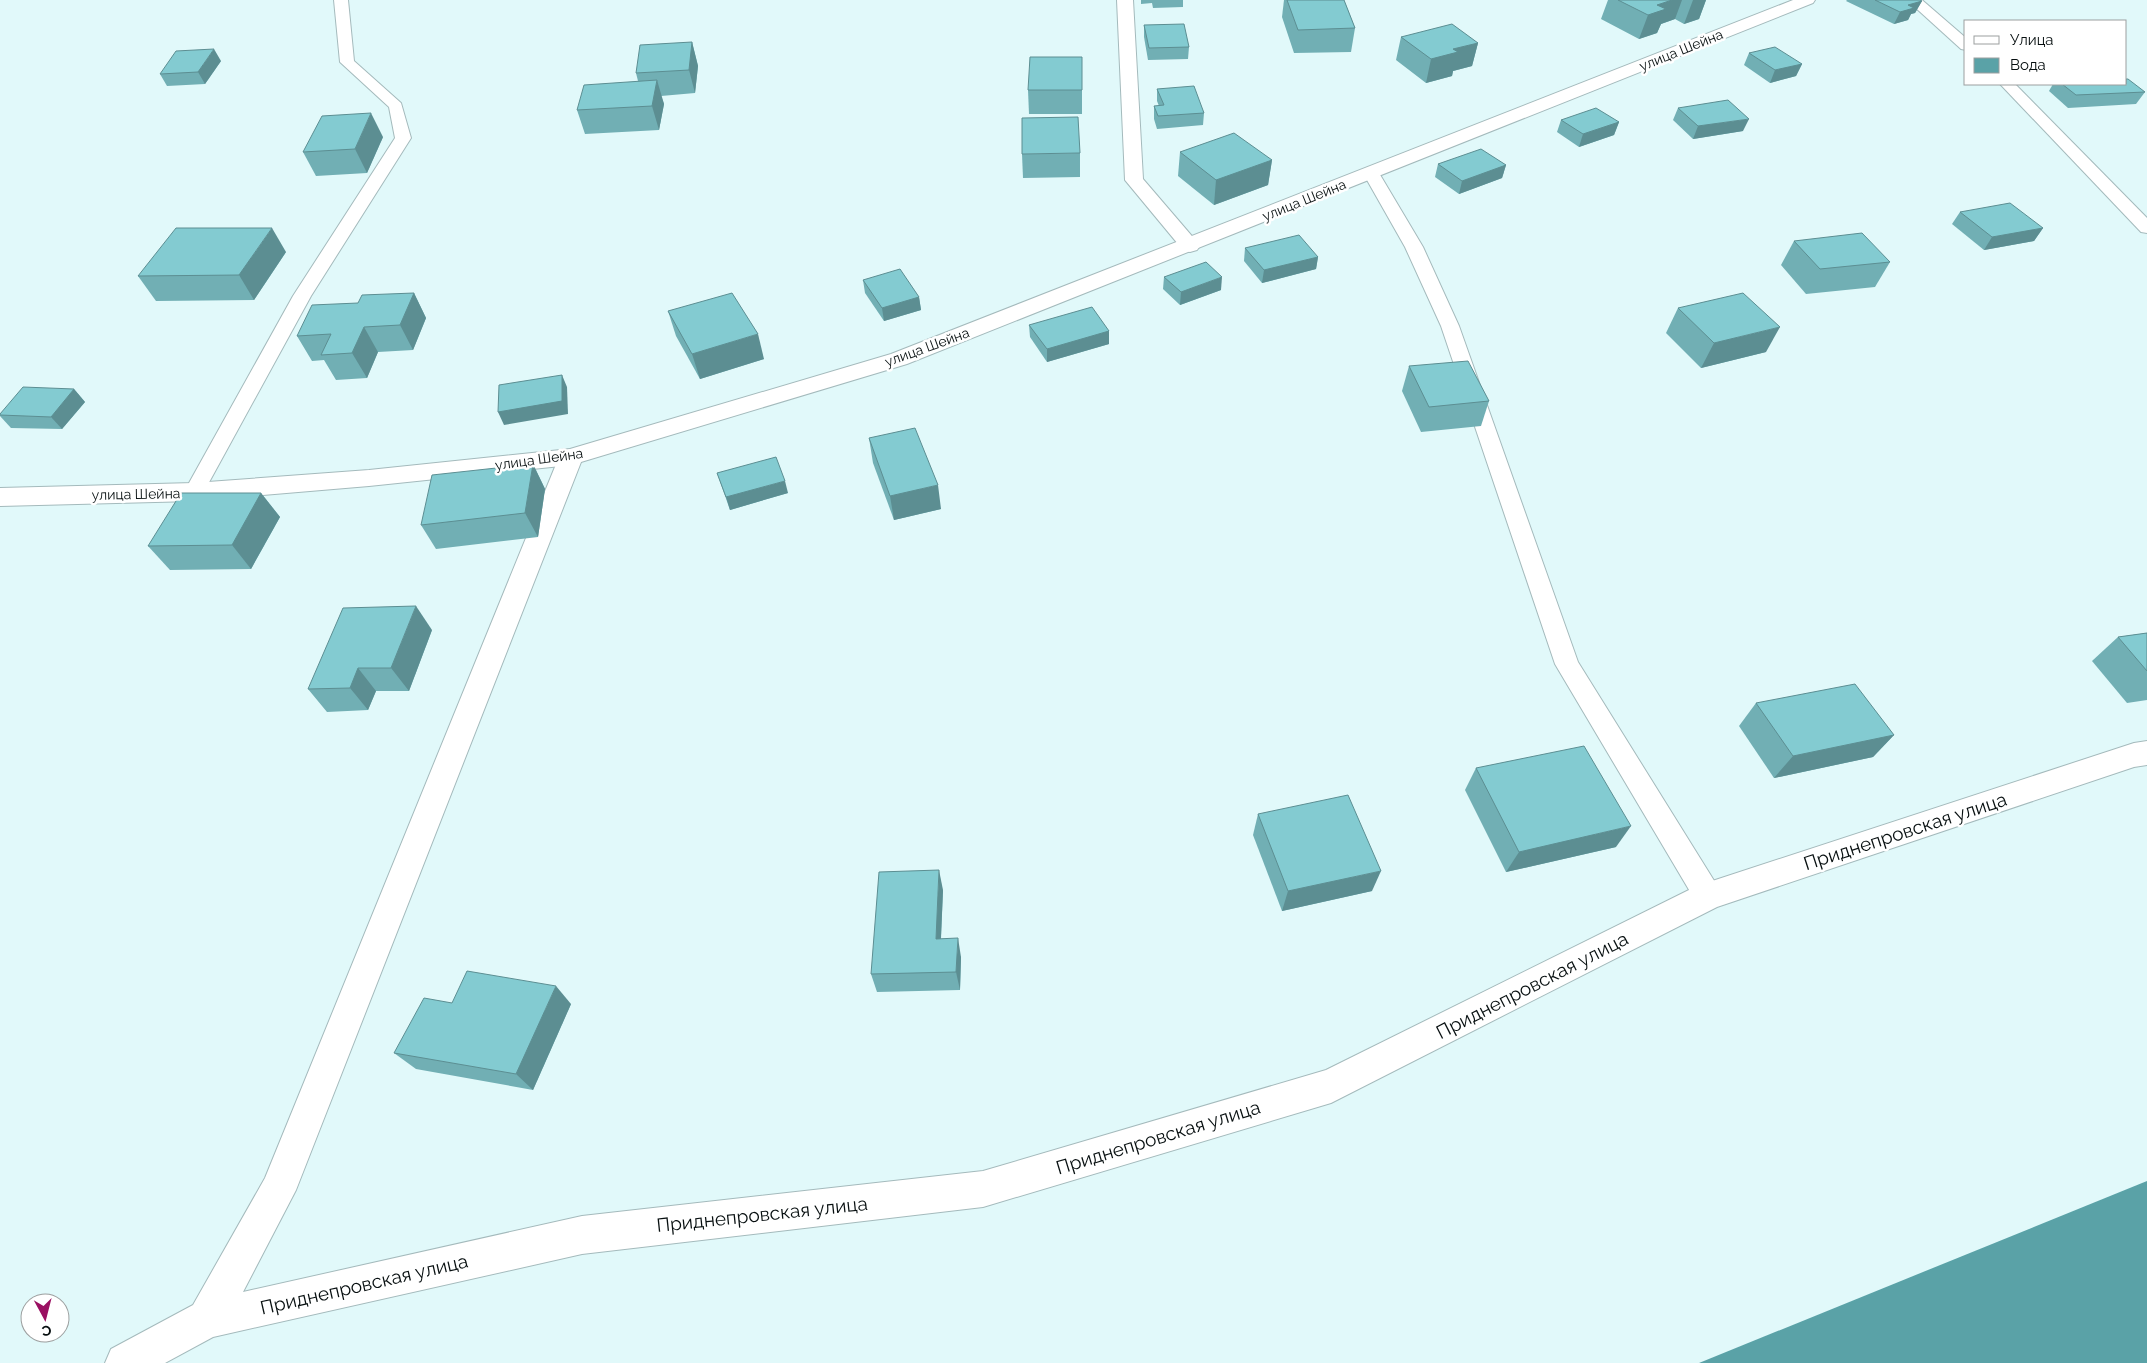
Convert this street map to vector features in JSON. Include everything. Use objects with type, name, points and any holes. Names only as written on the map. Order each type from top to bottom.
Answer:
[{"type":"street","points":[[1126,0],[1134,180],[1190,246]]},
{"type":"street","name":"улица Шейна","points":[[0,497],[194,492],[369,478],[571,457],[899,359],[1190,246],[1807,0]]},
{"type":"street","points":[[206,1319],[278,1190],[571,457]]},
{"type":"street","name":"Приднепровская улица","points":[[125,1363],[206,1319],[582,1235],[984,1189],[1331,1086],[1708,896],[2134,755],[2147,753]]},
{"type":"lane","points":[[194,492],[302,296],[403,138],[396,106],[347,62],[341,0]]},
{"type":"lane","points":[[1914,0],[1964,44]]},
{"type":"lane","points":[[2008,85],[2147,228]]},
{"type":"lane","points":[[1371,173],[1414,247],[1450,326],[1492,452],[1567,664],[1708,896]]},
{"type":"water","points":[[2147,1181],[2147,1363],[1699,1363]]},
{"type":"building","points":[[1287,0],[1344,0],[1355,28],[1298,30]]},
{"type":"building","points":[[1618,0],[1672,0],[1657,5],[1666,9],[1648,15]]},
{"type":"building","points":[[1875,0],[1922,1],[1908,5],[1914,8],[1900,12]]},
{"type":"building","points":[[1184,24],[1189,47],[1149,48],[1144,25]]},
{"type":"building","points":[[1452,24],[1478,43],[1453,49],[1458,52],[1431,59],[1401,37]]},
{"type":"building","points":[[692,42],[689,70],[636,73],[640,45]]},
{"type":"building","points":[[1775,47],[1802,64],[1775,70],[1749,53]]},
{"type":"building","points":[[214,49],[198,72],[160,74],[176,51]]},
{"type":"building","points":[[1030,57],[1082,57],[1082,90],[1028,90]]},
{"type":"building","points":[[2128,79],[2145,92],[2076,95],[2063,85],[2127,85]]},
{"type":"building","points":[[657,80],[652,106],[577,110],[584,85]]},
{"type":"building","points":[[1194,86],[1204,113],[1158,116],[1154,106],[1164,105],[1157,89]]},
{"type":"building","points":[[1728,100],[1749,119],[1698,126],[1678,108]]},
{"type":"building","points":[[1596,108],[1619,122],[1583,134],[1561,120]]},
{"type":"building","points":[[371,113],[355,149],[303,152],[322,116]]},
{"type":"building","points":[[1078,117],[1080,153],[1022,154],[1022,118]]},
{"type":"building","points":[[1234,133],[1272,160],[1216,180],[1180,152]]},
{"type":"building","points":[[1481,149],[1506,165],[1462,181],[1438,164]]},
{"type":"building","points":[[2010,203],[2043,228],[1992,237],[1960,212]]},
{"type":"building","points":[[176,228],[272,228],[239,275],[138,276]]},
{"type":"building","points":[[1862,233],[1890,262],[1820,269],[1794,241]]},
{"type":"building","points":[[1299,235],[1318,257],[1264,270],[1245,248]]},
{"type":"building","points":[[1206,262],[1222,277],[1181,292],[1164,277]]},
{"type":"building","points":[[900,269],[919,297],[882,308],[863,280]]},
{"type":"building","points":[[414,293],[400,325],[364,327],[352,353],[321,355],[331,334],[297,336],[312,305],[358,303],[362,295]]},
{"type":"building","points":[[732,293],[758,334],[692,354],[668,311]]},
{"type":"building","points":[[1743,293],[1780,327],[1714,343],[1678,308]]},
{"type":"building","points":[[1092,307],[1109,331],[1047,349],[1029,325]]},
{"type":"building","points":[[1468,361],[1489,401],[1429,407],[1409,366]]},
{"type":"building","points":[[562,375],[562,401],[498,412],[499,385]]},
{"type":"building","points":[[23,387],[74,389],[51,417],[0,415]]},
{"type":"building","points":[[915,428],[938,485],[890,496],[869,438]]},
{"type":"building","points":[[776,457],[785,481],[726,497],[717,473]]},
{"type":"building","points":[[533,464],[525,513],[421,525],[432,475]]},
{"type":"building","points":[[181,493],[261,493],[232,545],[148,546]]},
{"type":"building","points":[[416,606],[391,668],[358,668],[350,688],[308,689],[343,608]]},
{"type":"building","points":[[2147,633],[2147,671],[2118,637]]},
{"type":"building","points":[[1855,684],[1894,735],[1793,756],[1756,703]]},
{"type":"building","points":[[1584,746],[1631,826],[1519,852],[1476,768]]},
{"type":"building","points":[[1348,795],[1381,871],[1288,891],[1258,814]]},
{"type":"building","points":[[939,870],[936,939],[958,938],[956,972],[871,974],[879,872]]},
{"type":"building","points":[[467,971],[556,986],[516,1074],[394,1053],[424,998],[452,1003]]}]
